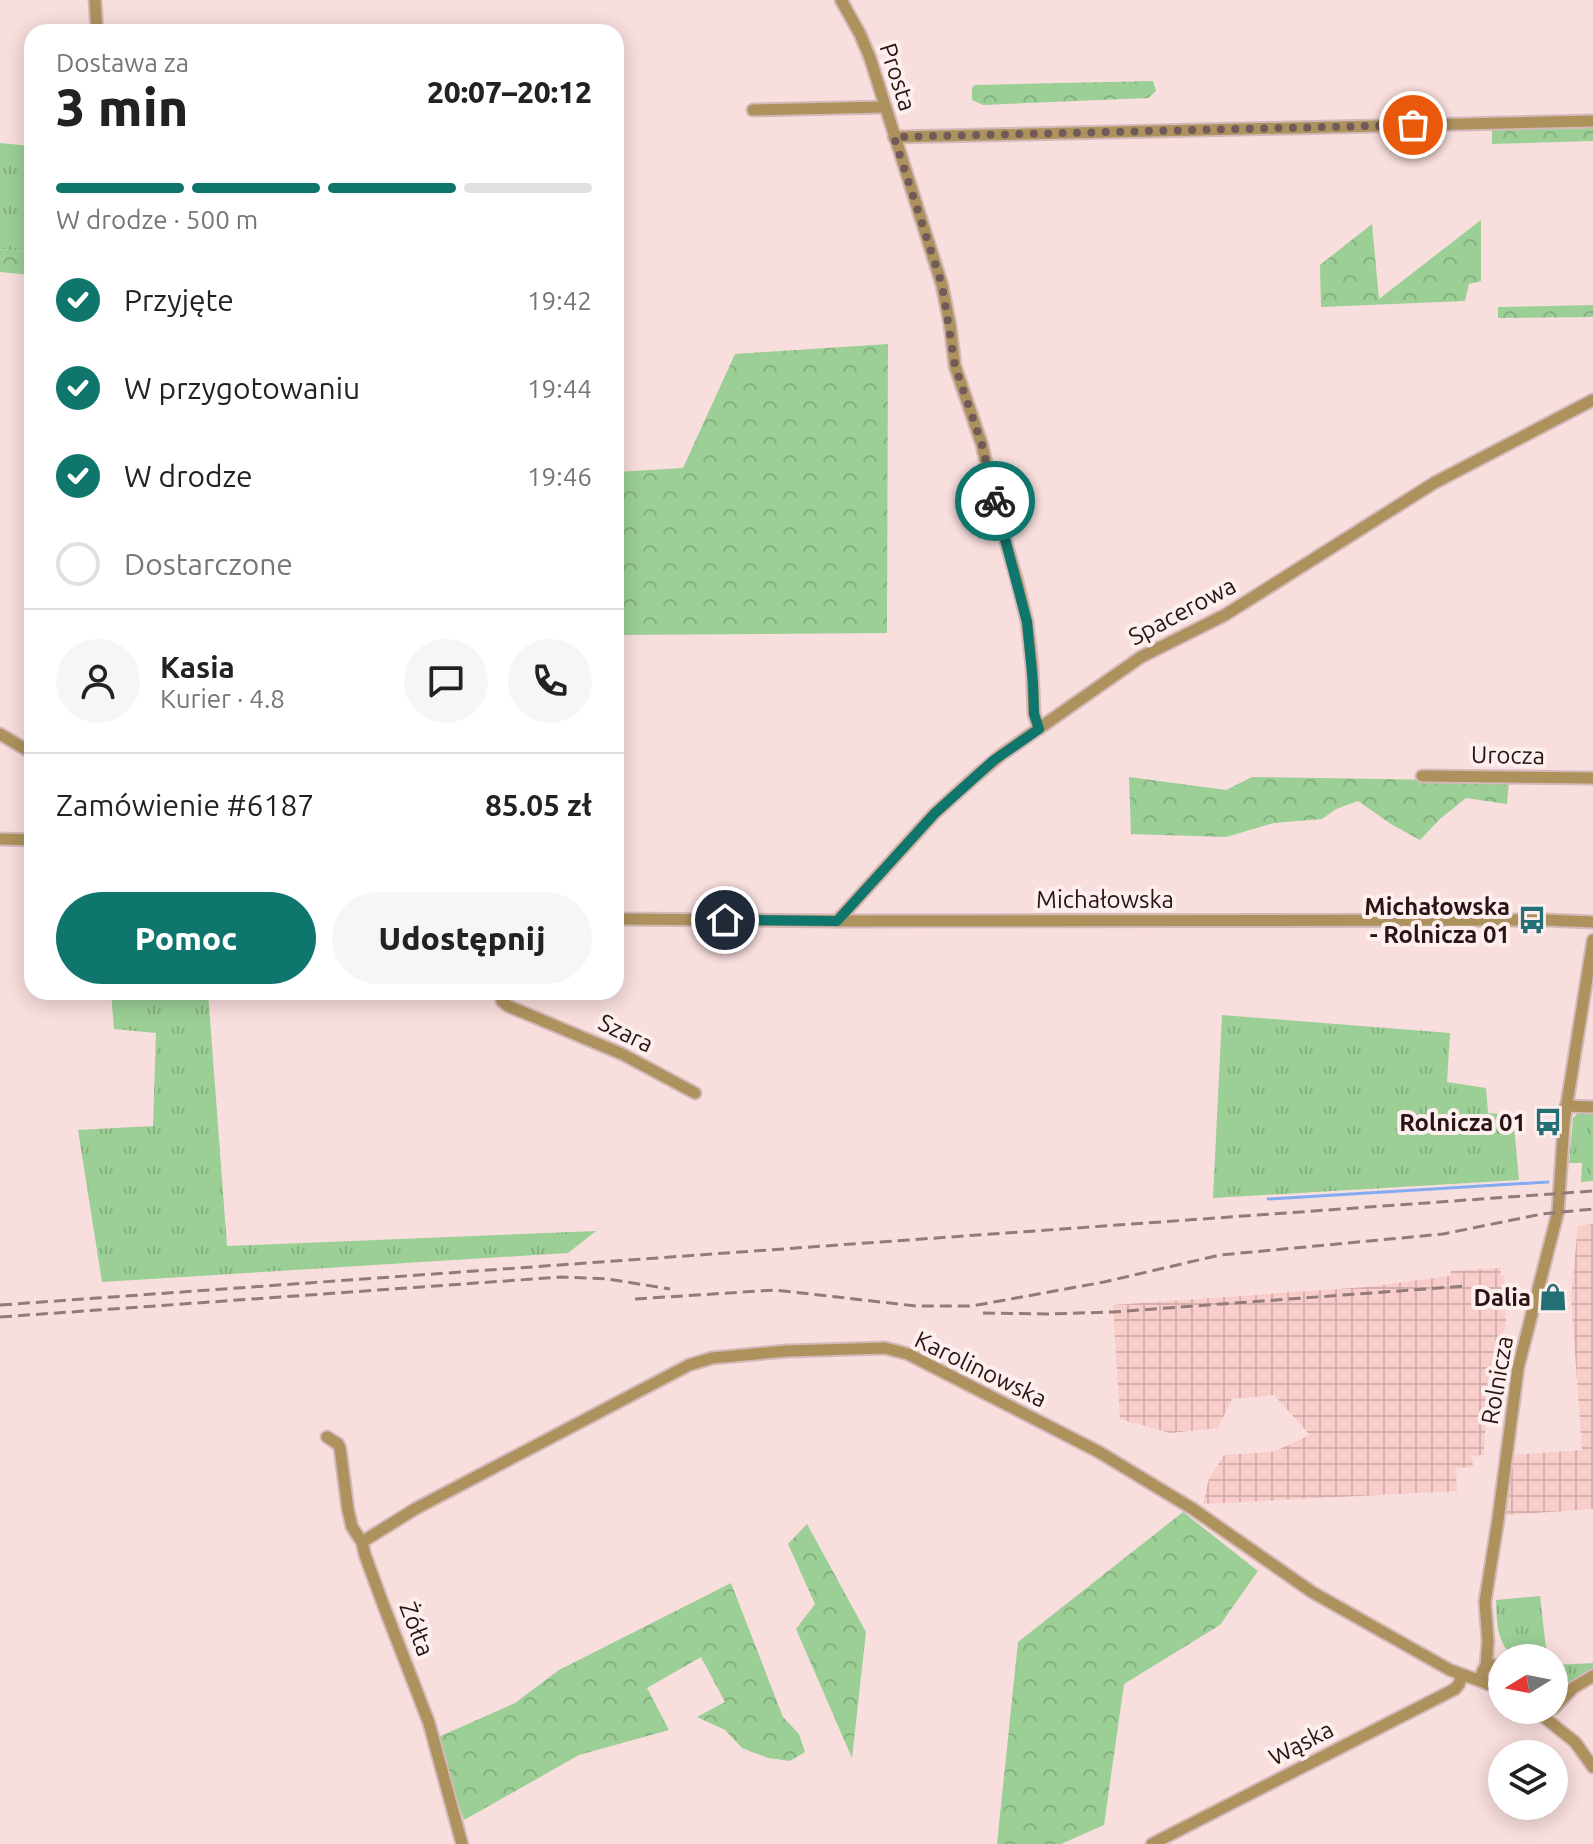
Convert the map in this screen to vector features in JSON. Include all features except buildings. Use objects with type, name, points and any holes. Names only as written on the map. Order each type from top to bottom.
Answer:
[{"type":"street","points":[[95,0],[96,24]]},
{"type":"street","name":"Prosta","points":[[841,0],[865,46],[942,285],[955,366],[982,445],[1027,622],[1034,714],[1039,729]]},
{"type":"street","points":[[753,110],[885,107]]},
{"type":"street","points":[[894,137],[1593,121]]},
{"type":"street","name":"Spacerowa","points":[[837,921],[935,813],[994,760],[1141,657],[1225,615],[1434,483],[1593,400]]},
{"type":"street","points":[[0,734],[24,748]]},
{"type":"street","name":"Urocza","points":[[1422,776],[1593,778]]},
{"type":"street","points":[[0,839],[24,840]]},
{"type":"street","name":"Michałowska","points":[[624,919],[1593,922]]},
{"type":"street","name":"Rolnicza","points":[[1489,1644],[1485,1602],[1518,1368],[1558,1212],[1566,1106],[1593,940]]},
{"type":"street","name":"Szara","points":[[502,1000],[508,1006],[622,1054],[695,1093]]},
{"type":"street","points":[[1566,1106],[1593,1107]]},
{"type":"street","name":"Karolinowska","points":[[362,1542],[426,1503],[689,1365],[712,1358],[787,1351],[885,1348],[908,1354],[1099,1452],[1193,1509],[1312,1592],[1435,1662],[1488,1683]]},
{"type":"street","name":"Żółta","points":[[327,1437],[340,1448],[352,1527],[362,1542],[429,1723],[462,1844]]},
{"type":"street","points":[[1462,1675],[1488,1671]]},
{"type":"street","name":"Wąska","points":[[1152,1844],[1455,1689],[1462,1675]]},
{"type":"street","points":[[1568,1693],[1593,1676]]},
{"type":"street","points":[[1561,1724],[1593,1767]]},
{"type":"shaded area","points":[[1593,1224],[1593,1509],[1506,1515],[1514,1455],[1582,1450],[1571,1297],[1578,1226]]},
{"type":"shaded area","points":[[1500,1268],[1501,1276],[1504,1276],[1506,1323],[1487,1386],[1484,1455],[1472,1456],[1473,1467],[1456,1468],[1457,1491],[1203,1504],[1209,1479],[1224,1455],[1273,1452],[1310,1435],[1274,1395],[1232,1399],[1218,1428],[1170,1433],[1120,1419],[1113,1305],[1367,1287],[1449,1276],[1451,1271]]},
{"type":"green space","points":[[1153,81],[1156,91],[1148,98],[983,105],[972,100],[975,85]]},
{"type":"green space","points":[[1593,128],[1593,141],[1492,144],[1492,130]]},
{"type":"green space","points":[[0,143],[24,145],[24,251],[0,249]]},
{"type":"green space","points":[[1481,220],[1481,281],[1469,284],[1465,301],[1321,307],[1320,265],[1372,224],[1379,299]]},
{"type":"green space","points":[[0,249],[24,251],[24,274],[0,272]]},
{"type":"green space","points":[[1593,305],[1593,317],[1498,318],[1498,307]]},
{"type":"green space","points":[[888,344],[887,633],[624,635],[624,472],[683,468],[735,354]]},
{"type":"green space","points":[[1129,777],[1226,790],[1252,777],[1509,781],[1507,804],[1466,798],[1420,840],[1358,801],[1336,809],[1322,819],[1274,823],[1226,837],[1131,834]]},
{"type":"green space","points":[[112,1000],[209,1000],[227,1246],[596,1231],[568,1253],[102,1282],[78,1130],[153,1126],[156,1033],[114,1029]]},
{"type":"green space","points":[[1222,1015],[1450,1033],[1447,1082],[1486,1088],[1488,1113],[1513,1115],[1519,1180],[1213,1198]]},
{"type":"green space","points":[[1578,1113],[1593,1113],[1593,1181],[1581,1182],[1582,1163],[1569,1163],[1573,1118]]},
{"type":"green space","points":[[1183,1512],[1258,1571],[1220,1625],[1124,1684],[1104,1825],[1061,1844],[997,1844],[1018,1642]]},
{"type":"green space","points":[[807,1524],[866,1632],[852,1758],[796,1629],[815,1604],[788,1544]]},
{"type":"green space","points":[[731,1583],[783,1717],[799,1734],[805,1752],[790,1761],[768,1758],[742,1748],[725,1730],[697,1717],[725,1702],[701,1657],[647,1688],[669,1730],[579,1755],[464,1820],[436,1738],[515,1703],[559,1670]]},
{"type":"green space","points":[[1540,1596],[1545,1644],[1503,1644],[1497,1624],[1496,1600]]},
{"type":"green space","points":[[1593,1663],[1593,1669],[1568,1684],[1568,1664]]},
{"type":"waterway","points":[[1268,1199],[1548,1182]]},
{"type":"railway","points":[[0,1305],[1593,1191]]},
{"type":"railway","points":[[635,1299],[775,1290],[916,1306],[972,1306],[1104,1282],[1220,1255],[1443,1234],[1542,1214],[1593,1209]]},
{"type":"railway","points":[[0,1317],[561,1277],[608,1279],[670,1289]]},
{"type":"railway","points":[[983,1313],[1113,1312],[1466,1286]]},
{"type":"way so far","points":[[995,501],[982,445],[955,366],[942,285],[894,137],[1413,125]]},
{"type":"place","name":"Michałowska - Rolnicza 01","points":[[1532,920]]},
{"type":"place","name":"Rolnicza 01","points":[[1548,1122]]},
{"type":"place","name":"Dalia","points":[[1553,1297]]},
{"type":"route","points":[[725,920],[837,921],[935,813],[994,760],[1039,729],[1034,714],[1027,622],[995,501]]}]
